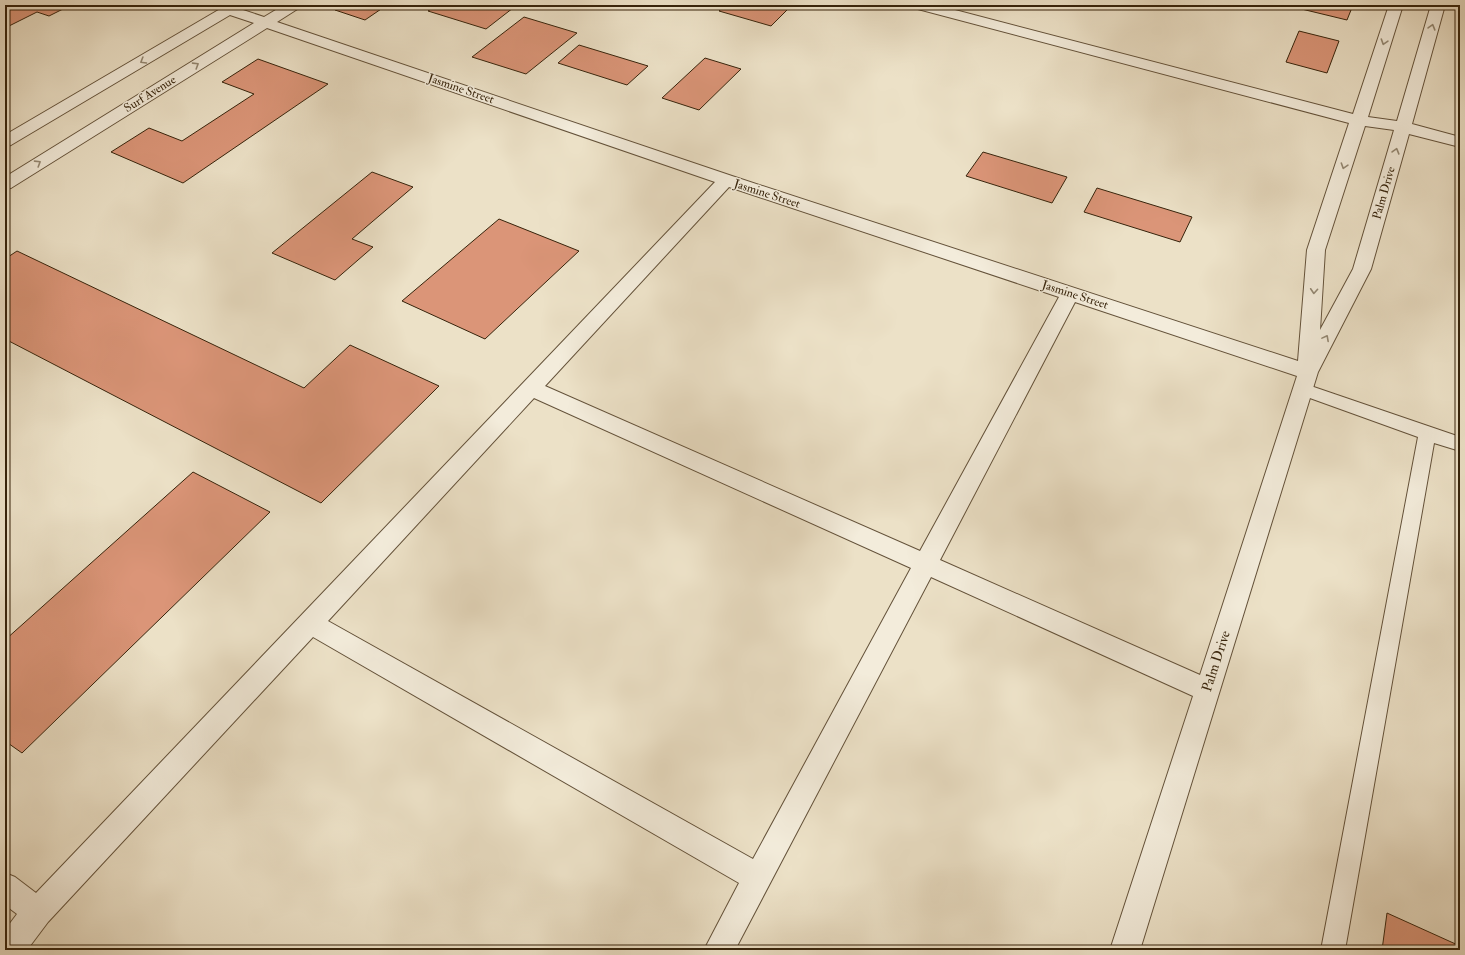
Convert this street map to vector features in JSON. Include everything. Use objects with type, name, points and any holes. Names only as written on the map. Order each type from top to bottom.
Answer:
[{"type":"street","name":"Surf Avenue","points":[[5,184],[294,5]]},
{"type":"street","points":[[920,5],[1358,120],[1403,127],[1460,142]]},
{"type":"street","name":"Palm Drive","points":[[1305,381],[1316,250],[1396,5]]},
{"type":"street","name":"Palm Drive","points":[[1125,950],[1305,381],[1362,269],[1438,5]]},
{"type":"street","name":"Jasmine Street","points":[[233,7],[266,22],[726,180],[1070,294],[1305,381]]},
{"type":"street","points":[[5,142],[233,7]]},
{"type":"street","points":[[8,950],[38,912],[726,180]]},
{"type":"street","points":[[718,950],[1070,294]]},
{"type":"street","points":[[530,388],[1207,690]]},
{"type":"street","points":[[310,623],[758,877]]},
{"type":"street","points":[[5,887],[38,912]]},
{"type":"lane","points":[[1305,381],[1427,434],[1460,444]]},
{"type":"lane","points":[[1333,950],[1427,434]]},
{"type":"building","points":[[5,5],[71,5],[49,16],[37,12],[5,28]]},
{"type":"building","points":[[343,5],[387,5],[365,20],[335,10]]},
{"type":"building","points":[[437,5],[504,5],[513,8],[486,29],[428,11]]},
{"type":"building","points":[[726,5],[791,6],[771,26],[719,11]]},
{"type":"building","points":[[1285,5],[1353,5],[1347,20]]},
{"type":"building","points":[[524,17],[577,33],[526,74],[472,57]]},
{"type":"building","points":[[1299,31],[1339,41],[1327,73],[1286,62]]},
{"type":"building","points":[[579,45],[648,66],[627,85],[558,63]]},
{"type":"building","points":[[705,58],[741,69],[699,110],[662,98]]},
{"type":"building","points":[[258,59],[328,84],[183,183],[111,152],[149,128],[182,141],[254,94],[222,82]]},
{"type":"building","points":[[983,152],[1067,177],[1052,203],[966,176]]},
{"type":"building","points":[[372,172],[413,187],[352,239],[373,247],[335,280],[272,253]]},
{"type":"building","points":[[1097,188],[1192,217],[1180,242],[1084,212]]},
{"type":"building","points":[[499,219],[579,251],[485,339],[402,301]]},
{"type":"building","points":[[17,251],[304,388],[350,345],[439,386],[321,503],[5,339],[5,259]]},
{"type":"building","points":[[193,472],[270,512],[22,753],[5,741],[5,640]]},
{"type":"building","points":[[1387,913],[1460,946],[1460,950],[1382,950]]}]
